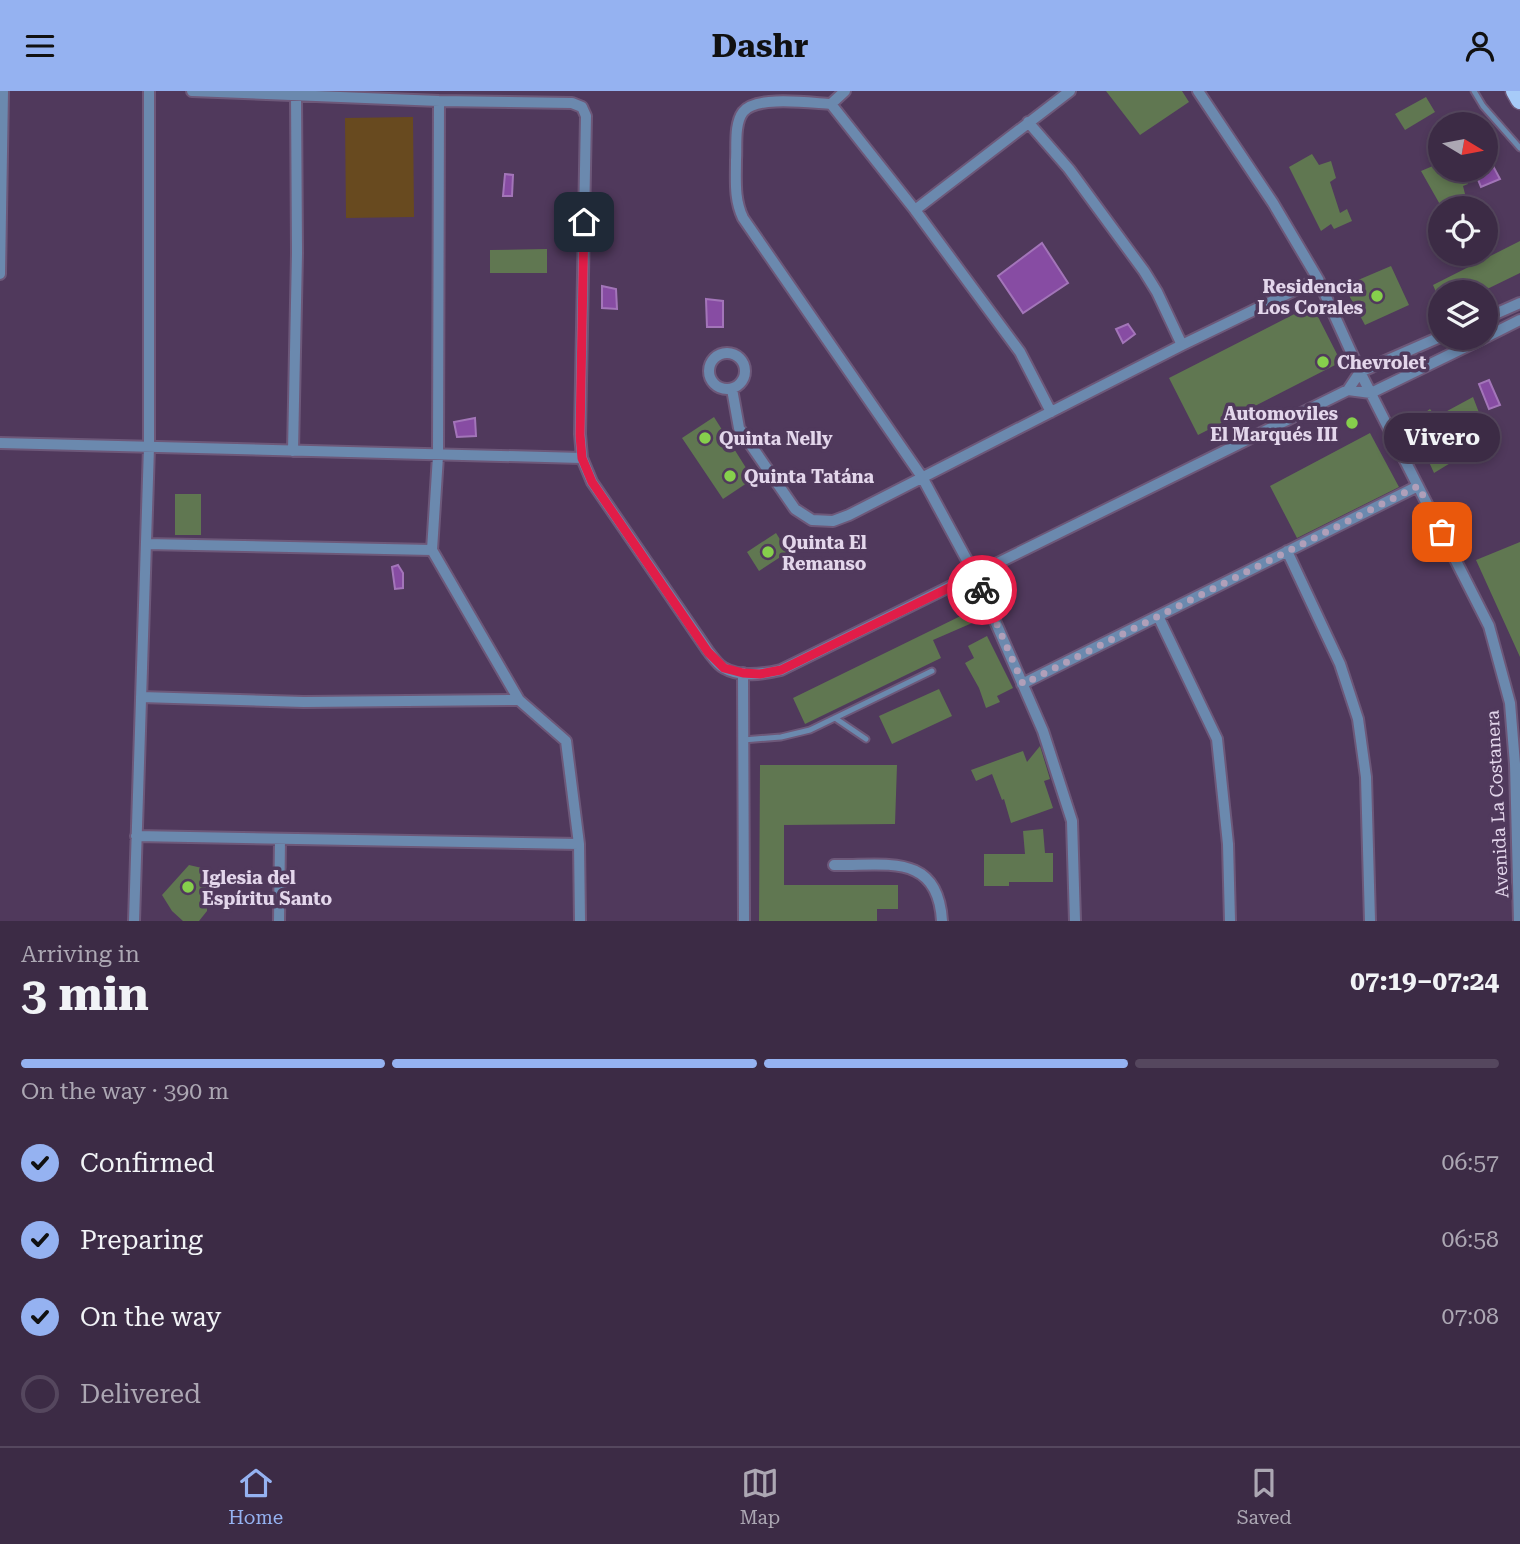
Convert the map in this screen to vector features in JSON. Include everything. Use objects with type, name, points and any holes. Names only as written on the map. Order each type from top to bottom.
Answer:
[{"type":"main road","points":[[1515,91],[1520,100]]},
{"type":"street","points":[[0,274],[3,91]]},
{"type":"street","points":[[134,921],[149,447],[149,91]]},
{"type":"street","points":[[192,91],[439,101],[572,103],[582,107],[586,116],[580,435],[582,458],[592,482],[708,652],[724,668],[743,673],[760,674],[781,670],[1348,390],[1360,372],[1428,342]]},
{"type":"street","points":[[845,91],[831,104],[757,103],[743,112],[738,126],[735,195],[737,207],[922,477],[975,575],[1043,731],[1072,821],[1075,921]]},
{"type":"street","points":[[915,211],[1070,91]]},
{"type":"street","name":"Avenida La Costanera","points":[[1198,91],[1273,202],[1318,279],[1360,372],[1489,626],[1510,703],[1516,764],[1520,921]]},
{"type":"street","points":[[293,451],[297,253],[296,94]]},
{"type":"street","points":[[439,101],[438,456],[432,550],[519,700],[566,741],[579,844],[580,921]]},
{"type":"street","points":[[831,104],[1020,352],[1051,412]]},
{"type":"street","points":[[1028,122],[1069,169],[1144,271],[1182,345]]},
{"type":"street","points":[[732,389],[739,428],[795,509],[812,520],[833,521],[1318,279]]},
{"type":"street","points":[[1498,312],[1520,303]]},
{"type":"street","points":[[1498,331],[1520,320]]},
{"type":"street","points":[[1348,390],[1371,393],[1459,350]]},
{"type":"street","points":[[0,443],[582,458]]},
{"type":"street","points":[[1023,684],[1418,486]]},
{"type":"street","points":[[146,544],[432,550]]},
{"type":"street","points":[[1287,551],[1339,663],[1358,719],[1366,777],[1370,921]]},
{"type":"street","points":[[1158,616],[1217,739],[1228,844],[1230,921]]},
{"type":"street","points":[[743,673],[744,921]]},
{"type":"street","points":[[141,697],[304,702],[519,700]]},
{"type":"street","points":[[136,836],[579,844]]},
{"type":"street","points":[[279,921],[280,839]]},
{"type":"street","points":[[834,865],[904,866],[916,870],[935,885],[942,907],[942,921]]},
{"type":"lane","points":[[1474,91],[1483,106],[1520,148]]},
{"type":"lane","points":[[743,740],[810,730],[932,671]]},
{"type":"lane","points":[[835,718],[866,739]]},
{"type":"shaded area","points":[[413,117],[414,217],[346,218],[345,118]]},
{"type":"shaded area","points":[[505,174],[513,175],[512,196],[503,196]]},
{"type":"shaded area","points":[[1479,182],[1493,182],[1481,187]]},
{"type":"shaded area","points":[[1042,243],[1068,283],[1023,313],[998,276]]},
{"type":"shaded area","points":[[602,286],[616,289],[617,309],[602,308]]},
{"type":"shaded area","points":[[706,299],[723,301],[723,327],[707,327]]},
{"type":"shaded area","points":[[1128,324],[1135,334],[1123,343],[1116,329]]},
{"type":"shaded area","points":[[1489,380],[1500,405],[1489,409],[1479,384]]},
{"type":"shaded area","points":[[475,418],[476,436],[457,437],[454,422]]},
{"type":"shaded area","points":[[398,565],[403,573],[403,588],[395,589],[392,567]]},
{"type":"building","points":[[1106,91],[1182,91],[1189,102],[1140,135]]},
{"type":"building","points":[[1426,97],[1435,112],[1428,112],[1428,116],[1405,130],[1395,114]]},
{"type":"building","points":[[1312,154],[1319,165],[1331,161],[1336,178],[1330,182],[1340,213],[1347,209],[1352,221],[1334,229],[1331,224],[1321,231],[1289,167]]},
{"type":"building","points":[[1428,168],[1428,182],[1467,182],[1463,186],[1465,194],[1435,196],[1421,171]]},
{"type":"building","points":[[1520,241],[1520,273],[1498,284],[1498,280],[1443,280],[1471,266],[1498,266],[1498,252]]},
{"type":"building","points":[[547,249],[547,273],[490,273],[490,250]]},
{"type":"building","name":"Residencia Los Corales","points":[[1391,266],[1409,305],[1365,325],[1344,286]]},
{"type":"building","points":[[1312,305],[1341,362],[1198,435],[1169,378]]},
{"type":"building","points":[[1473,397],[1483,423],[1457,435],[1460,443],[1446,452],[1452,462],[1434,473],[1411,422],[1430,409],[1436,417]]},
{"type":"building","points":[[714,417],[753,479],[723,499],[682,438]]},
{"type":"building","points":[[1370,433],[1399,487],[1297,538],[1270,486]]},
{"type":"building","points":[[175,494],[201,494],[201,535],[175,535]]},
{"type":"building","name":"Quinta El Remanso","points":[[776,533],[788,552],[759,571],[747,552]]},
{"type":"building","points":[[1520,542],[1520,657],[1476,560]]},
{"type":"building","points":[[975,609],[979,620],[933,640],[941,658],[805,724],[793,698]]},
{"type":"building","points":[[987,636],[1013,688],[997,696],[1000,702],[986,708],[979,688],[965,663],[974,658],[968,646]]},
{"type":"building","points":[[939,689],[952,716],[892,744],[879,716]]},
{"type":"building","points":[[1040,746],[1050,779],[1044,781],[1053,808],[1011,823],[1004,799],[1002,800],[992,774],[976,781],[971,770],[1023,751],[1027,762]]},
{"type":"building","points":[[760,765],[897,765],[895,824],[784,825],[784,885],[898,885],[898,909],[877,909],[877,921],[759,921]]},
{"type":"building","points":[[1043,829],[1045,853],[1053,853],[1053,882],[1009,882],[1009,886],[984,886],[984,854],[1025,854],[1023,831]]},
{"type":"building","name":"Iglesia del Espíritu Santo","points":[[189,865],[202,868],[208,879],[207,911],[199,921],[183,921],[172,911],[162,895]]},
{"type":"way so far","points":[[982,590],[1023,684],[1418,486],[1442,532]]},
{"type":"place","name":"Residencia Los Corales","points":[[1377,296]]},
{"type":"place","name":"Chevrolet","points":[[1323,362]]},
{"type":"place","name":"Automoviles El Marqués III","points":[[1352,423]]},
{"type":"place","name":"Quinta Nelly","points":[[705,438]]},
{"type":"place","name":"Quinta Tatána","points":[[730,476]]},
{"type":"place","name":"Vivero","points":[[1442,532]]},
{"type":"place","name":"Quinta El Remanso","points":[[768,552]]},
{"type":"place","name":"Iglesia del Espíritu Santo","points":[[188,887]]},
{"type":"route","points":[[584,222],[580,435],[582,458],[592,482],[708,652],[724,668],[760,674],[781,670],[975,575],[982,590]]}]
